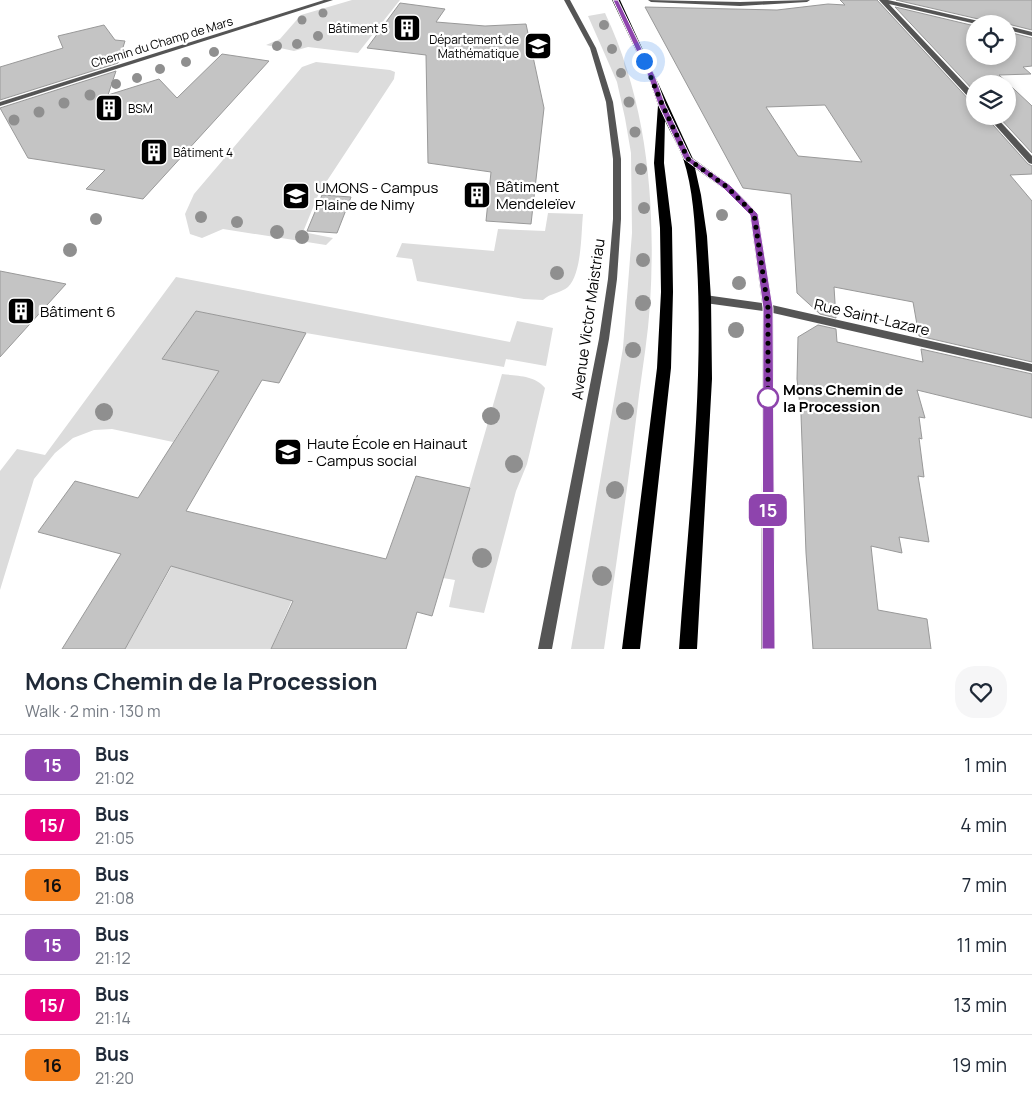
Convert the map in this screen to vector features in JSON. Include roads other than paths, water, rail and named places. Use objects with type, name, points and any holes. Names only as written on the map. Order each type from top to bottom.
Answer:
[{"type":"main road","points":[[616,0],[688,159],[698,211],[705,299],[705,379],[688,649]]},
{"type":"main road","points":[[630,649],[664,368],[667,292],[666,228],[659,163],[662,104]]},
{"type":"street","name":"Chemin du Champ de Mars","points":[[0,104],[330,0]]},
{"type":"street","name":"Avenue Victor Maistriau","points":[[546,649],[598,376],[618,223],[617,148],[607,92],[594,46],[580,17],[568,0]]},
{"type":"street","points":[[651,0],[745,4],[807,0]]},
{"type":"street","points":[[881,0],[966,20]]},
{"type":"street","points":[[881,0],[966,90]]},
{"type":"street","points":[[1016,30],[1032,34]]},
{"type":"street","points":[[999,125],[1032,161]]},
{"type":"street","points":[[688,159],[727,187],[754,214],[768,308],[768,649]]},
{"type":"street","name":"Rue Saint-Lazare","points":[[705,299],[768,308],[1032,368]]},
{"type":"place","name":"Bâtiment 5","points":[[407,28]]},
{"type":"place","name":"Département de Mathématique","points":[[538,46]]},
{"type":"place","name":"BSM","points":[[109,108]]},
{"type":"place","name":"Bâtiment 4","points":[[154,152]]},
{"type":"place","name":"Bâtiment Mendeleïev","points":[[477,195]]},
{"type":"place","name":"UMONS - Campus Plaine de Nimy","points":[[296,196]]},
{"type":"place","name":"Bâtiment 6","points":[[21,311]]},
{"type":"place","name":"Mons Chemin de la Procession","points":[[768,398]]},
{"type":"place","name":"Haute École en Hainaut - Campus social","points":[[288,452]]}]
